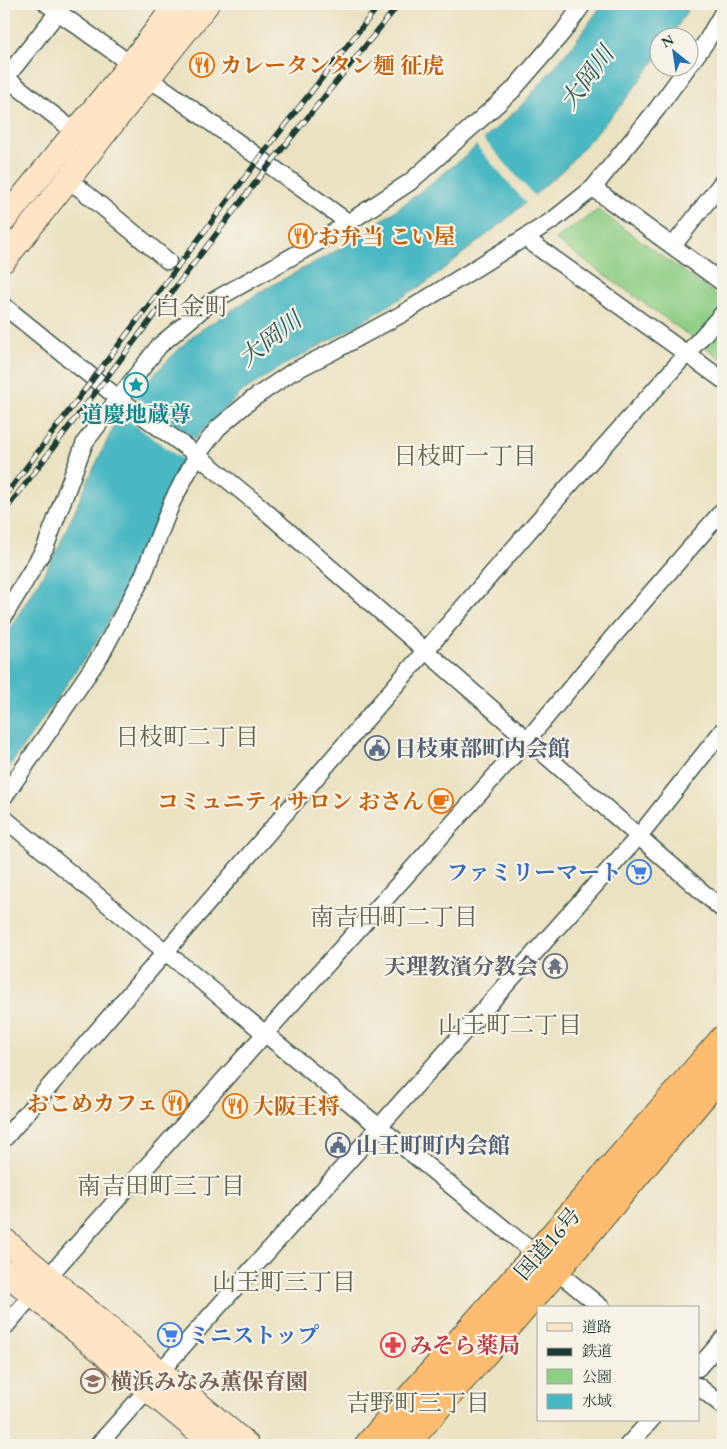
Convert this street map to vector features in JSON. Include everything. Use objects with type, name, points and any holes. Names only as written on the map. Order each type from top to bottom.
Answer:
[{"type":"highway","name":"国道16号","points":[[404,1445],[723,1040]]},
{"type":"highway","name":"国道16号","points":[[369,1445],[546,1264],[723,1071]]},
{"type":"main road","points":[[4,260],[67,180],[139,72],[177,4]]},
{"type":"main road","points":[[4,220],[75,132],[207,4]]},
{"type":"main road","points":[[4,1240],[50,1278],[154,1381],[214,1445]]},
{"type":"main road","points":[[4,1271],[32,1295],[247,1445]]},
{"type":"street","points":[[4,616],[45,548],[85,442],[121,400],[159,346],[211,302],[272,269],[349,223],[410,182],[512,91],[563,32],[583,4]]},
{"type":"street","points":[[75,132],[4,78],[56,6],[139,72],[174,95],[349,223]]},
{"type":"street","points":[[700,50],[723,12]]},
{"type":"street","points":[[4,796],[101,655],[143,576],[194,452],[218,428],[251,400],[292,372],[402,314],[553,220],[592,188],[657,109],[679,78]]},
{"type":"street","points":[[67,180],[82,190],[168,261]]},
{"type":"street","points":[[673,246],[723,181]]},
{"type":"street","points":[[592,188],[723,283]]},
{"type":"street","points":[[526,238],[723,380]]},
{"type":"street","points":[[4,306],[121,400],[194,452],[256,503],[723,910]]},
{"type":"street","points":[[4,1139],[534,525],[723,313]]},
{"type":"street","points":[[4,1328],[528,739],[617,632],[723,510]]},
{"type":"street","points":[[98,1445],[379,1126],[639,836],[723,730]]},
{"type":"street","points":[[4,818],[164,952],[599,1306]]},
{"type":"street","points":[[700,1366],[723,1339]]},
{"type":"street","points":[[700,1388],[723,1406]]},
{"type":"street","points":[[628,1445],[649,1422]]},
{"type":"green space","points":[[598,210],[723,300],[723,360],[555,239]]},
{"type":"water","name":"大岡川","points":[[603,4],[691,4],[676,28],[650,28],[650,67],[622,104],[564,169],[509,217],[427,282],[243,391],[198,435],[179,466],[156,525],[133,575],[103,632],[4,774],[4,638],[56,553],[120,414],[158,370],[193,335],[265,289],[347,245],[403,205],[463,158],[522,105],[569,50]]},
{"type":"pier","points":[[482,137],[534,196],[562,174],[497,230],[526,203],[475,144]]},
{"type":"pier","points":[[134,395],[196,440],[183,460],[118,413]]},
{"type":"railway","points":[[4,497],[268,147],[380,4]]},
{"type":"railway","points":[[4,512],[262,174],[399,4]]},
{"type":"place","name":"カレータンタン麺 征虎","points":[[202,65]]},
{"type":"place","name":"お弁当 こい屋","points":[[301,236]]},
{"type":"place","name":"道慶地蔵尊","points":[[136,385]]},
{"type":"place","name":"日枝東部町内会館","points":[[377,748]]},
{"type":"place","name":"コミュニティサロン おさん","points":[[441,801]]},
{"type":"place","name":"ファミリーマート","points":[[639,872]]},
{"type":"place","name":"天理教濱分教会","points":[[555,966]]},
{"type":"place","name":"おこめカフェ","points":[[175,1103]]},
{"type":"place","name":"大阪王将","points":[[235,1106]]},
{"type":"place","name":"山王町町内会館","points":[[338,1145]]},
{"type":"place","name":"ミニストップ","points":[[170,1335]]},
{"type":"place","name":"みそら薬局","points":[[393,1345]]},
{"type":"place","name":"横浜みなみ薫保育園","points":[[93,1381]]},
{"type":"district","name":"白金町","points":[[192,306]]},
{"type":"district","name":"日枝町一丁目","points":[[465,456]]},
{"type":"district","name":"日枝町二丁目","points":[[187,737]]},
{"type":"district","name":"南吉田町二丁目","points":[[394,917]]},
{"type":"district","name":"山王町二丁目","points":[[510,1025]]},
{"type":"district","name":"南吉田町三丁目","points":[[161,1186]]},
{"type":"district","name":"山王町三丁目","points":[[284,1282]]},
{"type":"district","name":"吉野町三丁目","points":[[418,1403]]}]
